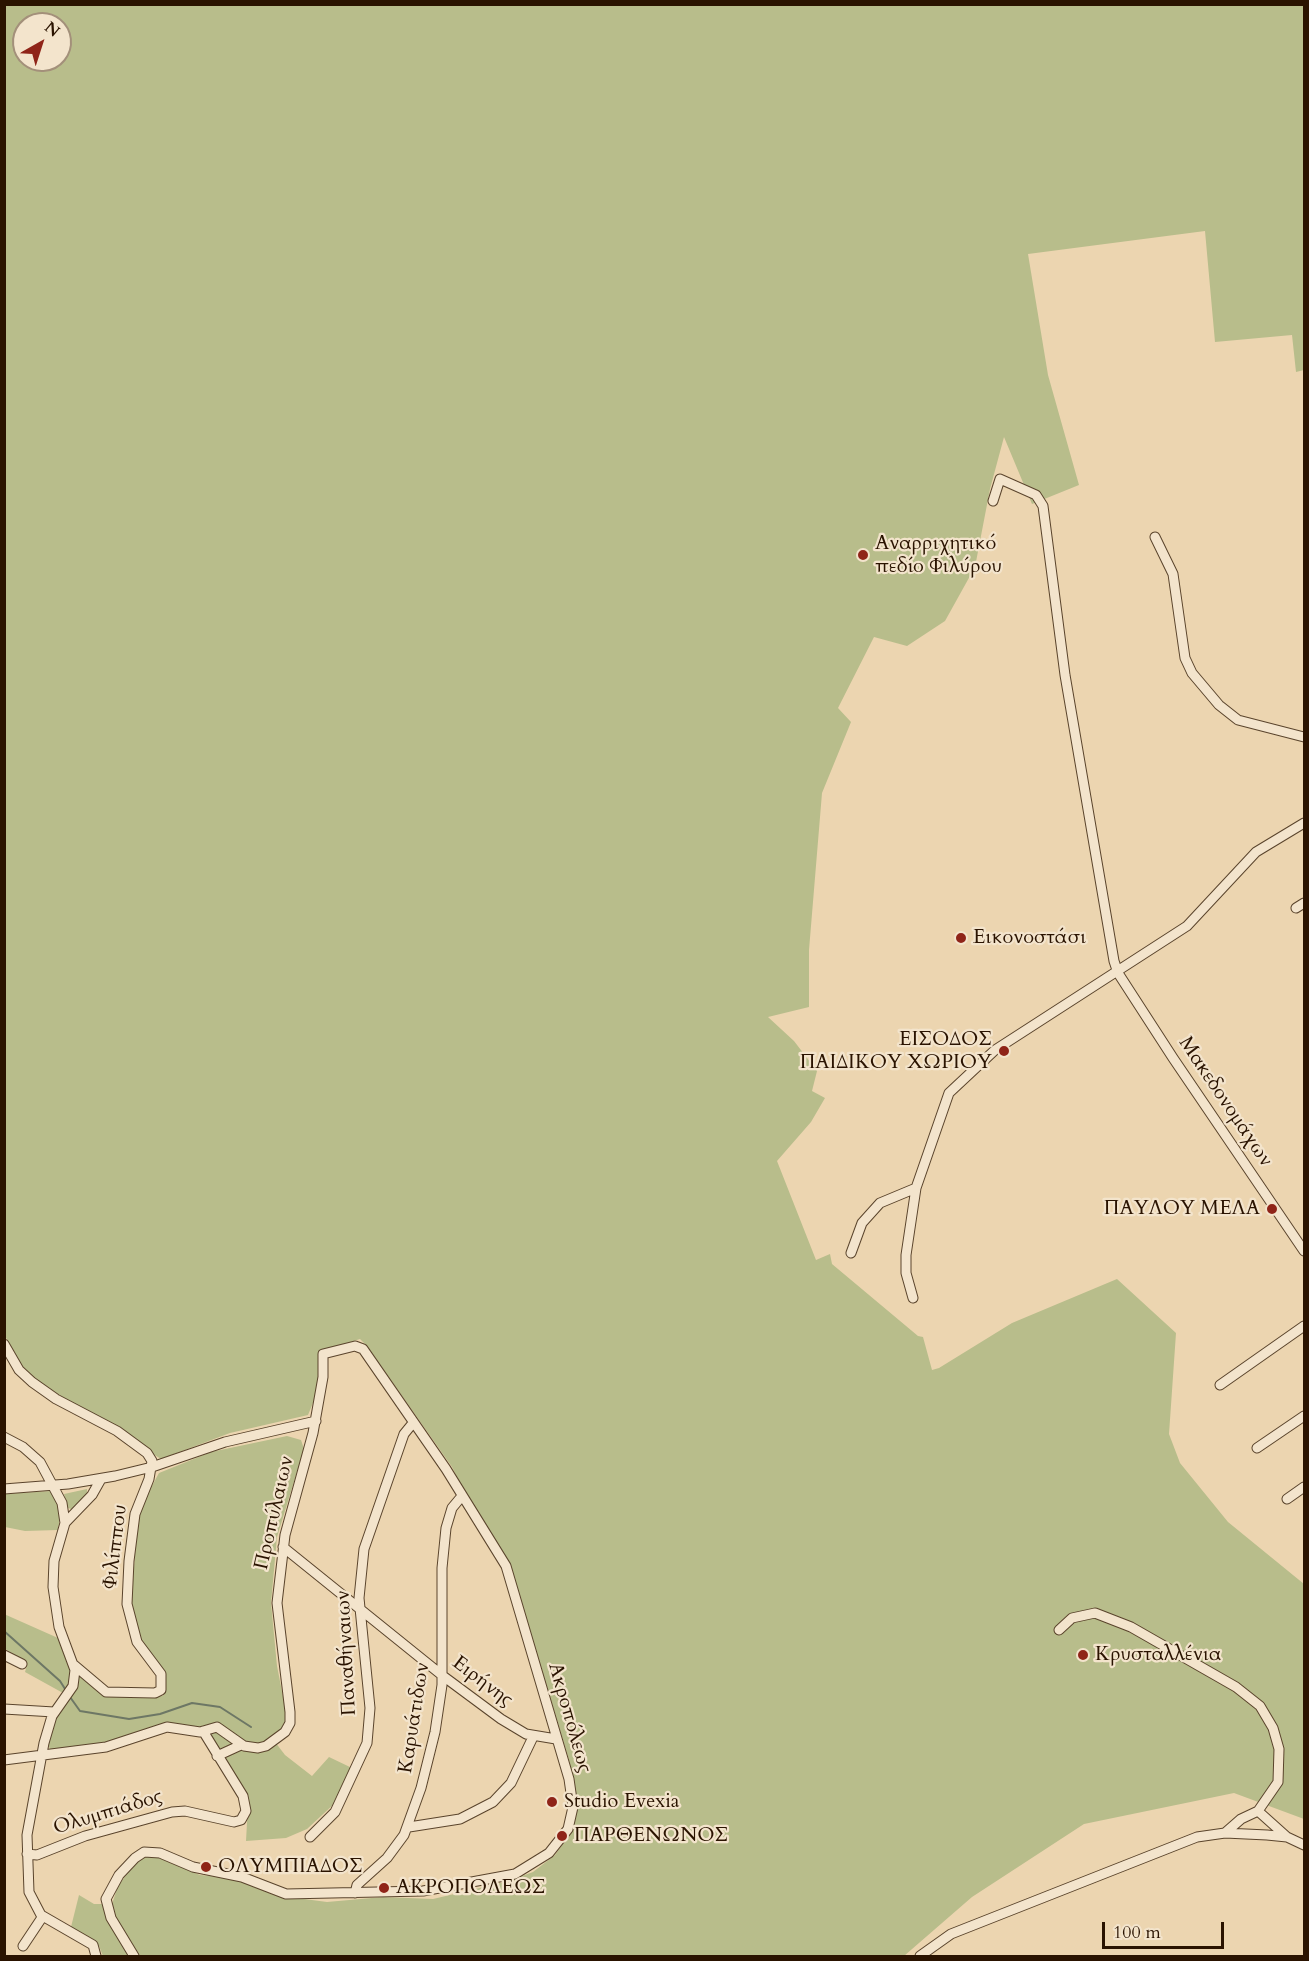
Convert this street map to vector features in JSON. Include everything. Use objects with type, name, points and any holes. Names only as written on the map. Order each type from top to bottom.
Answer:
[{"type":"street","name":"Μακεδονομάχων","points":[[993,501],[1000,479],[1036,495],[1043,506],[1065,675],[1114,960],[1118,972],[1173,1059],[1305,1251]]},
{"type":"street","points":[[1155,537],[1173,574],[1185,657],[1192,673],[1219,705],[1238,720],[1305,737]]},
{"type":"street","points":[[913,1298],[906,1273],[906,1255],[916,1188],[949,1093],[995,1050],[1187,926],[1210,904],[1233,875],[1256,852],[1305,823]]},
{"type":"street","points":[[851,1252],[862,1223],[880,1203],[916,1188]]},
{"type":"street","points":[[1220,1385],[1305,1326]]},
{"type":"street","points":[[4,1344],[25,1376],[56,1399],[125,1437],[148,1454],[152,1467]]},
{"type":"street","name":"Ακροπόλεως","points":[[134,1956],[108,1910],[106,1899],[111,1887],[135,1858],[151,1851],[197,1868],[242,1877],[280,1893],[315,1895],[423,1891],[464,1886],[512,1875],[545,1856],[566,1834],[573,1811],[569,1779],[508,1572],[462,1496],[362,1348],[353,1346],[323,1354]]},
{"type":"street","name":"Προπύλαιων","points":[[242,1744],[263,1747],[288,1728],[290,1716],[277,1603],[283,1547],[316,1421],[323,1377],[323,1354]]},
{"type":"street","points":[[1257,1448],[1305,1416]]},
{"type":"street","points":[[4,1489],[54,1486],[100,1479],[152,1467],[225,1442],[316,1421]]},
{"type":"street","name":"Παναθήναιων","points":[[310,1837],[335,1812],[367,1743],[370,1708],[359,1590],[367,1538],[406,1431],[413,1423]]},
{"type":"street","points":[[4,1437],[23,1447],[36,1458],[62,1503],[65,1523],[54,1560],[52,1587],[59,1626],[74,1665],[73,1686],[54,1712],[42,1754],[28,1829],[30,1896],[43,1916],[91,1943],[95,1948],[96,1956]]},
{"type":"street","name":"Φιλίππου","points":[[74,1665],[106,1692],[152,1693],[161,1690],[160,1672],[137,1642],[128,1608],[129,1561],[135,1514],[152,1467]]},
{"type":"street","points":[[65,1523],[92,1495],[100,1479]]},
{"type":"street","points":[[1287,1499],[1305,1487]]},
{"type":"street","name":"Καρυάτιδων","points":[[355,1893],[357,1885],[387,1858],[409,1827],[435,1732],[443,1676],[442,1568],[445,1536],[452,1508],[462,1496]]},
{"type":"street","name":"Ειρήνης","points":[[283,1547],[443,1676],[509,1725],[533,1737],[556,1739]]},
{"type":"street","points":[[1059,1630],[1072,1618],[1095,1613],[1131,1627],[1236,1687],[1260,1706],[1273,1728],[1278,1760],[1278,1782],[1258,1811],[1241,1819],[1225,1833]]},
{"type":"street","points":[[4,1655],[22,1664]]},
{"type":"street","points":[[4,1709],[54,1712]]},
{"type":"street","points":[[4,1760],[106,1747],[164,1728],[203,1731],[210,1727],[217,1727],[242,1744]]},
{"type":"street","name":"Ολυμπιάδος","points":[[27,1854],[37,1855],[85,1836],[172,1812],[185,1811],[234,1822],[241,1821],[246,1813],[244,1799],[203,1731]]},
{"type":"street","points":[[409,1827],[460,1819],[493,1802],[511,1783],[533,1737]]},
{"type":"street","points":[[217,1756],[242,1744]]},
{"type":"street","points":[[1258,1811],[1287,1837],[1305,1845]]},
{"type":"street","points":[[920,1956],[946,1936],[1197,1837],[1225,1833],[1287,1837]]},
{"type":"street","points":[[23,1946],[43,1916]]},
{"type":"green space","points":[[5,5],[1304,5],[1304,370],[1296,372],[1292,335],[1215,342],[1205,231],[1028,254],[1048,375],[1079,485],[1032,504],[1004,437],[990,489],[975,567],[945,621],[907,646],[874,637],[838,708],[851,722],[822,793],[809,950],[809,1007],[768,1017],[794,1041],[817,1071],[812,1091],[825,1098],[811,1122],[777,1161],[816,1260],[830,1254],[832,1264],[918,1336],[923,1337],[932,1370],[939,1368],[1012,1323],[1117,1279],[1176,1333],[1169,1434],[1180,1463],[1228,1522],[1304,1584],[1304,1819],[1234,1793],[1084,1824],[972,1897],[904,1956],[103,1956],[99,1946],[71,1927],[79,1895],[94,1904],[112,1904],[118,1886],[135,1863],[145,1856],[159,1858],[200,1875],[232,1878],[274,1895],[327,1902],[383,1897],[433,1899],[505,1882],[533,1872],[555,1855],[572,1831],[577,1806],[569,1760],[511,1567],[465,1494],[452,1467],[360,1339],[321,1351],[317,1393],[308,1415],[230,1433],[161,1459],[42,1384],[22,1366],[5,1336]]},
{"type":"green space","points":[[287,1436],[301,1440],[304,1449],[277,1537],[271,1603],[277,1666],[287,1717],[285,1727],[272,1738],[285,1755],[312,1776],[329,1757],[352,1768],[334,1804],[307,1829],[286,1838],[246,1841],[248,1805],[207,1735],[192,1727],[50,1750],[48,1743],[55,1719],[79,1673],[106,1696],[163,1696],[165,1688],[161,1667],[140,1639],[131,1604],[138,1518],[141,1506],[159,1473],[211,1452]]},
{"type":"green space","points":[[87,1489],[87,1494],[74,1510],[68,1508],[64,1494]]},
{"type":"green space","points":[[51,1491],[57,1500],[60,1517],[58,1530],[25,1531],[5,1527],[4,1494]]},
{"type":"green space","points":[[4,1614],[58,1638],[72,1669],[71,1682],[63,1693],[25,1672],[27,1665],[24,1660],[5,1649]]},
{"type":"waterway","points":[[4,1631],[60,1681],[67,1692]]},
{"type":"waterway","points":[[70,1697],[80,1711],[129,1719],[160,1714],[192,1703],[220,1707],[251,1727]]},
{"type":"place","name":"Αναρριχητικό πεδίο Φιλύρου","points":[[863,555]]},
{"type":"place","name":"Εικονοστάσι","points":[[961,938]]},
{"type":"place","name":"ΕΙΣΟΔΟΣ ΠΑΙΔΙΚΟΥ ΧΩΡΙΟΥ","points":[[1004,1051]]},
{"type":"place","name":"ΠΑΥΛΟΥ ΜΕΛΑ","points":[[1272,1209]]},
{"type":"place","name":"Κρυσταλλένια","points":[[1083,1655]]},
{"type":"place","name":"Studio Evexia","points":[[552,1802]]},
{"type":"place","name":"ΠΑΡΘΕΝΩΝΟΣ","points":[[562,1836]]},
{"type":"place","name":"ΟΛΥΜΠΙΑΔΟΣ","points":[[206,1867]]},
{"type":"place","name":"ΑΚΡΟΠΟΛΕΩΣ","points":[[384,1888]]}]
